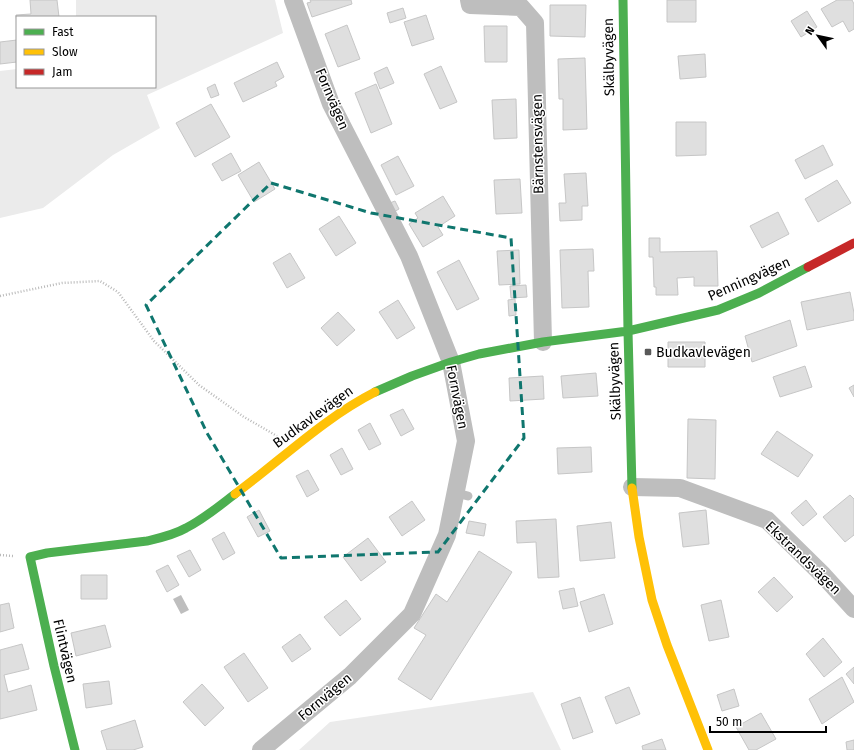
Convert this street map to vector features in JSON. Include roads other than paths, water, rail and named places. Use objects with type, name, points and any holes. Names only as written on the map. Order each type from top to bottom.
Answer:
[{"type":"street","name":"Fornvägen","points":[[261,750],[350,676],[412,614],[447,536],[462,494],[466,441],[451,362],[409,256],[331,104],[293,0]]},
{"type":"street","name":"Bärnstensvägen","points":[[469,0],[470,4],[522,7],[536,23],[544,342]]},
{"type":"street","name":"Skälbyvägen","points":[[623,0],[632,487],[639,537],[652,600],[708,750]]},
{"type":"street","name":"Penningvägen","points":[[628,331],[718,310],[759,293],[854,243]]},
{"type":"street","name":"Budkavlevägen","points":[[30,557],[47,553],[147,541],[185,529],[229,499],[288,451],[350,406],[381,389],[412,376],[479,354],[544,342],[628,331]]},
{"type":"street","name":"Ekstrandsvägen","points":[[632,487],[680,488],[767,520],[823,575],[854,609]]},
{"type":"street","name":"Flintvägen","points":[[30,557],[54,666],[76,750]]},
{"type":"place","name":"Budkavlevägen","points":[[648,352]]}]
